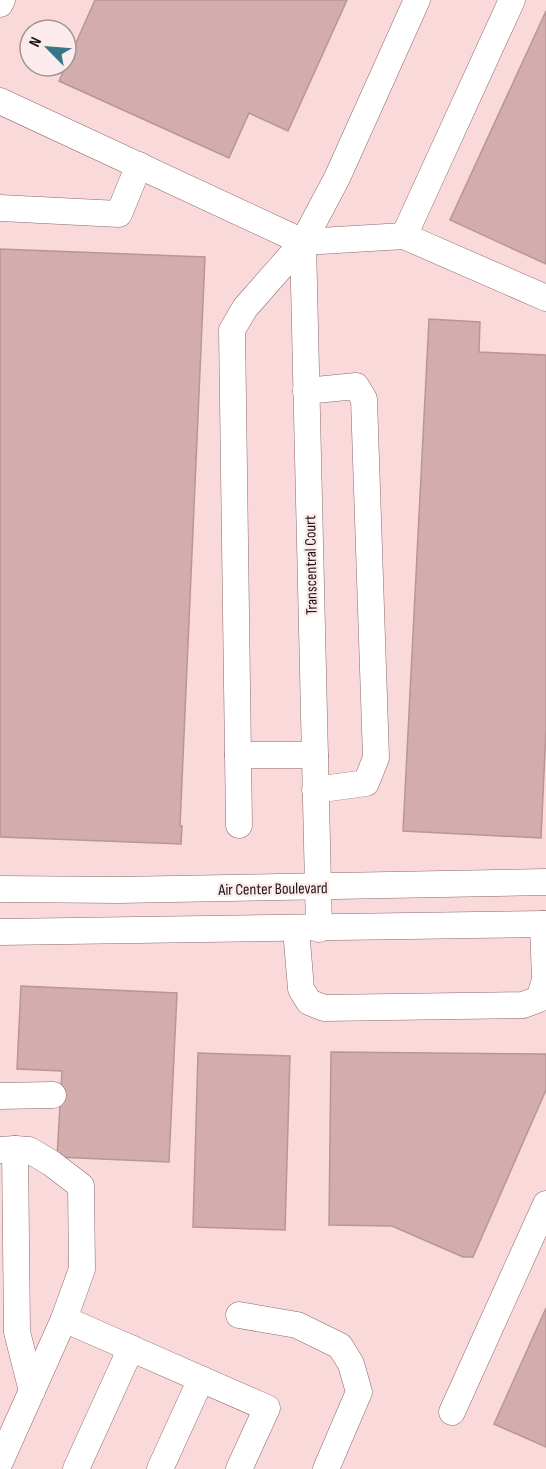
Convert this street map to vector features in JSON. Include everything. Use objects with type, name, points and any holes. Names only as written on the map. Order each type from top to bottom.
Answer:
[{"type":"street","points":[[0,4],[2,0]]},
{"type":"street","points":[[239,825],[232,330],[245,308],[303,242],[337,178],[417,0]]},
{"type":"street","points":[[404,236],[512,0]]},
{"type":"street","points":[[0,101],[303,242],[404,236],[546,298]]},
{"type":"street","points":[[0,208],[119,214],[139,165]]},
{"type":"street","name":"Transcentral Court","points":[[303,242],[318,887],[307,929],[301,989],[309,1002],[324,1008],[523,1005],[539,999],[545,980],[545,924]]},
{"type":"street","points":[[306,391],[356,386],[364,399],[376,758],[366,783],[315,790]]},
{"type":"street","points":[[238,755],[315,755]]},
{"type":"street","name":"Air Center Boulevard","points":[[0,889],[118,890],[546,882]]},
{"type":"street","points":[[0,932],[545,924]]},
{"type":"street","points":[[0,1096],[53,1095]]},
{"type":"street","points":[[0,1462],[32,1391],[64,1319],[82,1269],[81,1186],[30,1150],[8,1150],[16,1332],[32,1391]]},
{"type":"street","points":[[452,1412],[546,1204]]},
{"type":"street","points":[[239,1315],[297,1325],[340,1346],[351,1364],[359,1392],[326,1469]]},
{"type":"street","points":[[64,1319],[267,1408],[239,1469]]},
{"type":"street","points":[[76,1469],[131,1348]]},
{"type":"street","points":[[160,1469],[201,1379]]},
{"type":"building","points":[[95,0],[347,0],[288,131],[249,113],[229,158],[59,81],[60,78],[78,78],[78,38]]},
{"type":"building","points":[[546,11],[546,264],[450,220]]},
{"type":"building","points":[[0,249],[205,257],[181,844],[0,837]]},
{"type":"building","points":[[429,319],[480,322],[479,352],[546,355],[546,729],[541,838],[403,831]]},
{"type":"building","points":[[21,986],[177,993],[169,1162],[57,1157],[62,1071],[17,1069]]},
{"type":"building","points":[[331,1052],[546,1054],[546,1090],[473,1257],[463,1257],[392,1226],[329,1225]]},
{"type":"building","points":[[198,1053],[290,1056],[285,1230],[193,1227]]},
{"type":"building","points":[[546,1308],[546,1447],[494,1424]]}]
